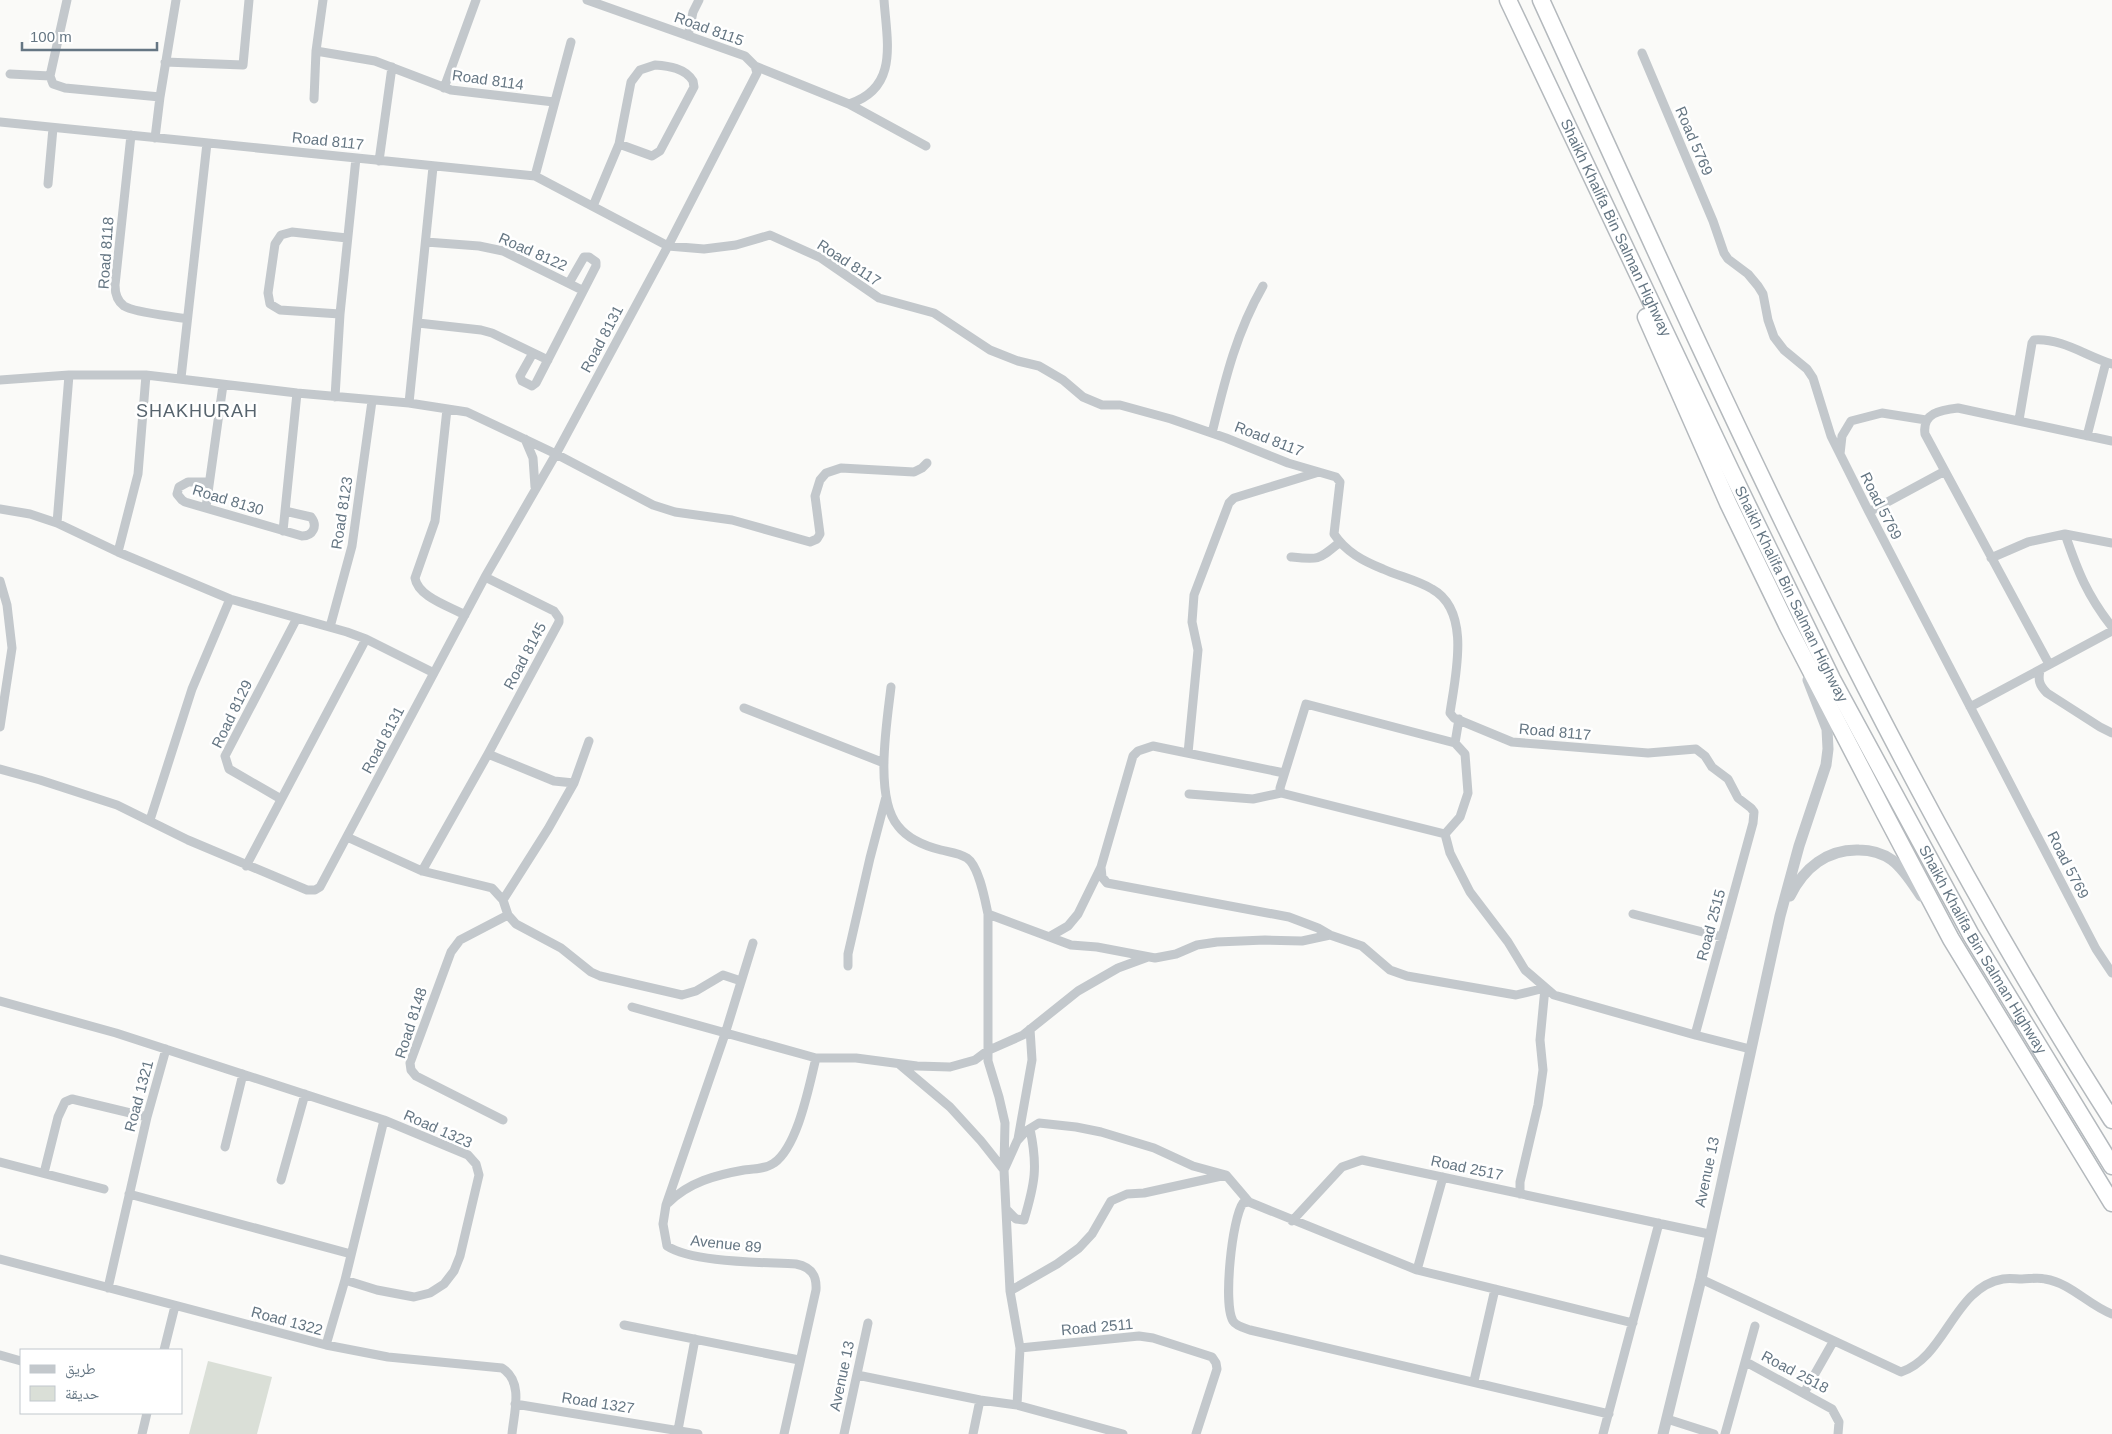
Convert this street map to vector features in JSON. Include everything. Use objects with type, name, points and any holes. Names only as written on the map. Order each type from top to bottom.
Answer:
[{"type":"highway","name":"Shaikh Khalifa Bin Salman Highway","points":[[1508,0],[1731,471],[1832,679],[1971,935],[2112,1166]]},
{"type":"highway","name":"Shaikh Khalifa Bin Salman Highway","points":[[1540,0],[1748,452],[1852,660],[1915,781],[1993,923],[2112,1120]]},
{"type":"highway","points":[[1596,187],[1620,254],[1654,336],[1728,503],[1788,626],[1951,939],[2112,1203]]},
{"type":"street","points":[[67,0],[50,76],[53,84],[65,88],[160,97]]},
{"type":"street","points":[[155,138],[165,62],[176,0]]},
{"type":"street","points":[[165,62],[243,65],[249,0]]},
{"type":"street","points":[[314,99],[316,51],[323,0]]},
{"type":"street","points":[[444,88],[476,0]]},
{"type":"street","points":[[688,36],[693,12],[699,0]]},
{"type":"street","points":[[849,104],[860,100],[872,92],[882,79],[886,68],[888,56],[884,0]]},
{"type":"street","name":"Road 8115","points":[[594,1],[745,56],[756,69],[849,104],[926,146]]},
{"type":"street","points":[[534,176],[571,42]]},
{"type":"street","name":"Road 8114","points":[[316,51],[366,59],[392,67],[444,88],[554,102]]},
{"type":"street","name":"Road 5769","points":[[1642,53],[1713,221],[1724,253],[1758,286],[1764,299],[1768,320],[1774,336],[1784,350],[1807,369],[1813,378],[1829,430],[1840,455],[2096,949],[2112,974]]},
{"type":"street","points":[[593,206],[618,144],[631,82],[640,70],[647,66],[675,68],[690,76],[694,87],[658,153],[649,156],[618,144]]},
{"type":"street","points":[[379,161],[392,67]]},
{"type":"street","name":"Road 8131","points":[[246,866],[311,890],[320,887],[485,577],[556,454],[668,246],[756,69]]},
{"type":"street","points":[[10,74],[50,76]]},
{"type":"street","name":"Road 8117","points":[[0,122],[534,176],[668,246],[704,249],[736,245],[770,235],[821,258],[879,298],[934,313],[990,350],[1018,361],[1039,366],[1063,380],[1083,398],[1102,405],[1120,405],[1145,411],[1212,433],[1288,463],[1336,477],[1340,482],[1334,534],[1340,542]]},
{"type":"street","points":[[48,184],[53,128]]},
{"type":"street","name":"Road 8118","points":[[130,135],[115,284],[117,296],[120,302],[130,308],[187,319]]},
{"type":"street","points":[[181,378],[207,142]]},
{"type":"street","points":[[335,397],[340,314],[356,158]]},
{"type":"street","points":[[409,403],[433,167]]},
{"type":"street","points":[[340,314],[280,310],[270,304],[268,293],[275,244],[282,235],[292,232],[347,238]]},
{"type":"street","name":"Road 8122","points":[[426,242],[491,248],[503,251],[582,290]]},
{"type":"street","name":"Road 8122","points":[[533,353],[520,376],[521,380],[530,385],[536,385],[582,290],[596,266],[596,262],[589,257],[583,258],[569,284]]},
{"type":"street","points":[[1212,433],[1235,344],[1248,312],[1263,286]]},
{"type":"street","points":[[418,323],[492,333],[548,360]]},
{"type":"street","points":[[2019,420],[2032,343],[2034,340],[2044,339],[2064,344],[2109,363],[2086,436]]},
{"type":"street","points":[[0,380],[69,375],[146,375],[297,394],[409,403],[467,412],[556,454],[654,505],[675,512],[732,520],[810,542],[817,539],[820,534],[815,496],[820,480],[826,473],[841,468],[914,472],[927,463]]},
{"type":"street","points":[[57,523],[69,375]]},
{"type":"street","points":[[118,552],[138,474],[146,375]]},
{"type":"street","points":[[206,507],[223,384]]},
{"type":"street","name":"Road 8130","points":[[283,531],[297,394]]},
{"type":"street","name":"Road 8123","points":[[330,627],[352,546],[372,401]]},
{"type":"street","points":[[2049,664],[1925,434],[1924,427],[1926,420],[1931,414],[1946,409],[1958,408],[2112,441]]},
{"type":"street","points":[[447,409],[436,516],[433,530],[415,578],[422,592],[465,615]]},
{"type":"street","points":[[1840,455],[1842,436],[1850,422],[1882,413],[1926,420]]},
{"type":"street","points":[[525,439],[534,458],[535,490]]},
{"type":"street","points":[[1869,512],[1946,471]]},
{"type":"street","points":[[1188,753],[1198,650],[1192,622],[1194,595],[1229,503],[1234,498],[1320,472]]},
{"type":"street","name":"Road 8130","points":[[209,482],[184,483],[177,490],[182,500],[283,531],[306,536],[311,534],[315,526],[314,521],[307,515],[285,511]]},
{"type":"street","points":[[0,509],[30,514],[57,523],[118,552],[230,599],[366,639],[434,674]]},
{"type":"street","points":[[1992,558],[2028,542],[2065,534],[2112,543]]},
{"type":"street","points":[[1970,707],[2112,629],[2096,606],[2079,575],[2065,534]]},
{"type":"street","points":[[1291,557],[1321,558],[1340,542],[1361,560],[1432,588],[1446,599],[1458,638],[1459,652],[1450,713],[1454,718],[1459,719],[1456,743]]},
{"type":"street","name":"Road 8145","points":[[422,872],[488,754],[557,626],[559,618],[554,610],[485,577]]},
{"type":"street","points":[[0,581],[7,605],[12,648],[0,727]]},
{"type":"street","points":[[150,820],[192,689],[230,599]]},
{"type":"street","name":"Road 8129","points":[[281,799],[228,769],[225,756],[297,618]]},
{"type":"street","name":"Avenue 13","points":[[1663,1434],[1701,1279],[1709,1234],[1780,916],[1799,846],[1826,765],[1828,749],[1827,729],[1788,626]]},
{"type":"street","points":[[0,769],[117,805],[246,866],[366,639]]},
{"type":"street","points":[[2040,670],[2038,679],[2040,686],[2047,693],[2100,727],[2112,732]]},
{"type":"street","points":[[891,687],[884,763],[886,795],[890,810],[897,826],[922,844],[967,858],[973,865],[988,914],[987,1051],[1005,1123],[1004,1170],[1010,1290],[1020,1348],[1017,1405]]},
{"type":"street","points":[[1281,793],[1280,788],[1284,773],[1306,704],[1456,743],[1465,754],[1468,793],[1460,817],[1445,834]]},
{"type":"street","points":[[744,708],[884,763]]},
{"type":"street","name":"Road 8117","points":[[1459,719],[1512,742],[1648,753],[1696,749],[1705,756],[1712,767],[1728,779],[1738,798],[1751,808],[1754,817],[1753,822]]},
{"type":"street","points":[[503,900],[548,829],[574,783],[589,741]]},
{"type":"street","points":[[1049,937],[1068,926],[1078,914],[1101,868],[1133,756],[1138,751],[1153,746],[1284,773]]},
{"type":"street","points":[[488,754],[554,780],[574,783]]},
{"type":"street","points":[[1189,794],[1253,799],[1281,793],[1445,834]]},
{"type":"street","points":[[848,966],[848,954],[886,795]]},
{"type":"street","name":"Road 2515","points":[[1695,1035],[1753,822]]},
{"type":"street","points":[[1445,834],[1450,853],[1460,876],[1470,892],[1508,942],[1525,970],[1554,995],[1750,1049]]},
{"type":"street","points":[[347,837],[422,872],[486,886],[496,892],[503,900],[508,915],[516,924],[561,948],[583,966],[600,976],[682,995],[696,991],[723,975],[741,982]]},
{"type":"street","name":"Avenue 13","points":[[1780,916],[1801,878],[1809,868],[1824,857],[1845,849],[1872,850],[1892,860],[1908,878],[1951,939]]},
{"type":"street","points":[[1101,868],[1102,877],[1107,883],[1289,917],[1318,928],[1330,935],[1362,946],[1390,970],[1407,976],[1516,995],[1545,988]]},
{"type":"street","points":[[988,914],[1071,945],[1155,958],[1176,954],[1197,945],[1217,942],[1302,941],[1330,935]]},
{"type":"street","points":[[1633,914],[1722,938]]},
{"type":"street","name":"Road 8148","points":[[502,1120],[416,1076],[411,1070],[410,1063],[451,952],[460,940],[508,915]]},
{"type":"street","name":"Avenue 89","points":[[753,944],[725,1034],[666,1204],[663,1224],[664,1237],[667,1246],[676,1252],[701,1257],[796,1264],[806,1266],[813,1272],[816,1281],[799,1360]]},
{"type":"street","points":[[632,1007],[816,1058],[856,1058],[899,1064],[950,1067],[975,1060],[987,1051],[1022,1035],[1078,991],[1118,968],[1148,956]]},
{"type":"street","points":[[1520,1194],[1520,1182],[1538,1105],[1542,1079],[1540,1040],[1545,988]]},
{"type":"street","name":"Road 1321","points":[[0,1001],[66,1018],[166,1049],[147,1117],[108,1288]]},
{"type":"street","points":[[1004,1170],[1017,1141],[1032,1060],[1030,1029]]},
{"type":"street","name":"Road 1323","points":[[166,1049],[384,1120],[468,1155],[476,1164],[479,1176],[460,1256],[454,1271],[444,1284],[430,1293],[414,1297],[384,1292],[345,1280]]},
{"type":"street","points":[[666,1204],[680,1191],[720,1174],[774,1164],[785,1150],[800,1120],[816,1058]]},
{"type":"street","points":[[899,1064],[950,1107],[981,1140],[1004,1170]]},
{"type":"street","points":[[225,1147],[243,1074]]},
{"type":"street","points":[[281,1180],[305,1094]]},
{"type":"street","points":[[44,1173],[58,1117],[65,1102],[72,1099],[147,1117]]},
{"type":"street","points":[[326,1345],[345,1280],[384,1120]]},
{"type":"street","points":[[1017,1141],[1038,1123],[1101,1132],[1154,1148],[1194,1166],[1226,1175],[1249,1202],[1417,1270],[1633,1323]]},
{"type":"street","points":[[1006,1209],[1016,1220],[1024,1220],[1033,1190],[1036,1165],[1030,1128]]},
{"type":"street","name":"Road 2517","points":[[1292,1221],[1342,1167],[1351,1162],[1362,1160],[1709,1234]]},
{"type":"street","points":[[0,1162],[104,1189]]},
{"type":"street","points":[[1010,1290],[1057,1264],[1079,1248],[1092,1234],[1111,1202],[1127,1194],[1144,1193],[1226,1175]]},
{"type":"street","points":[[1417,1270],[1443,1177]]},
{"type":"street","points":[[129,1194],[351,1254]]},
{"type":"street","points":[[1249,1202],[1243,1203],[1236,1218],[1228,1278],[1231,1315],[1237,1325],[1250,1330],[1609,1414]]},
{"type":"street","points":[[1603,1434],[1659,1223]]},
{"type":"street","name":"Road 1322","points":[[0,1259],[326,1345],[388,1357],[502,1368],[510,1373],[514,1380],[515,1404],[512,1434]]},
{"type":"street","points":[[1701,1279],[1901,1372],[1913,1368],[1924,1359],[1972,1295],[1983,1286],[2002,1279],[2044,1278],[2060,1283],[2073,1290],[2092,1305],[2112,1314]]},
{"type":"street","points":[[1474,1381],[1495,1289]]},
{"type":"street","points":[[164,1349],[175,1306]]},
{"type":"street","name":"Avenue 13","points":[[844,1434],[868,1324]]},
{"type":"street","points":[[624,1325],[799,1360],[784,1434]]},
{"type":"street","points":[[1725,1434],[1755,1326]]},
{"type":"street","name":"Road 2511","points":[[1020,1348],[1139,1336],[1153,1338],[1212,1357],[1218,1369],[1196,1434]]},
{"type":"street","points":[[678,1430],[695,1339]]},
{"type":"street","points":[[1804,1393],[1833,1342]]},
{"type":"street","points":[[0,1355],[20,1361]]},
{"type":"street","name":"Road 2518","points":[[1746,1362],[1832,1409],[1839,1422],[1838,1434]]},
{"type":"street","points":[[857,1375],[980,1400],[1017,1405],[1123,1434]]},
{"type":"street","points":[[973,1434],[980,1400]]},
{"type":"street","name":"Road 1327","points":[[515,1404],[698,1434]]},
{"type":"street","points":[[142,1434],[147,1414]]},
{"type":"street","points":[[1667,1419],[1714,1434]]},
{"type":"street","points":[[1084,1434],[1088,1424]]},
{"type":"green space","points":[[208,1361],[272,1377],[257,1434],[189,1434]]},
{"type":"district","name":"SHAKHURAH","points":[[197,411]]}]
